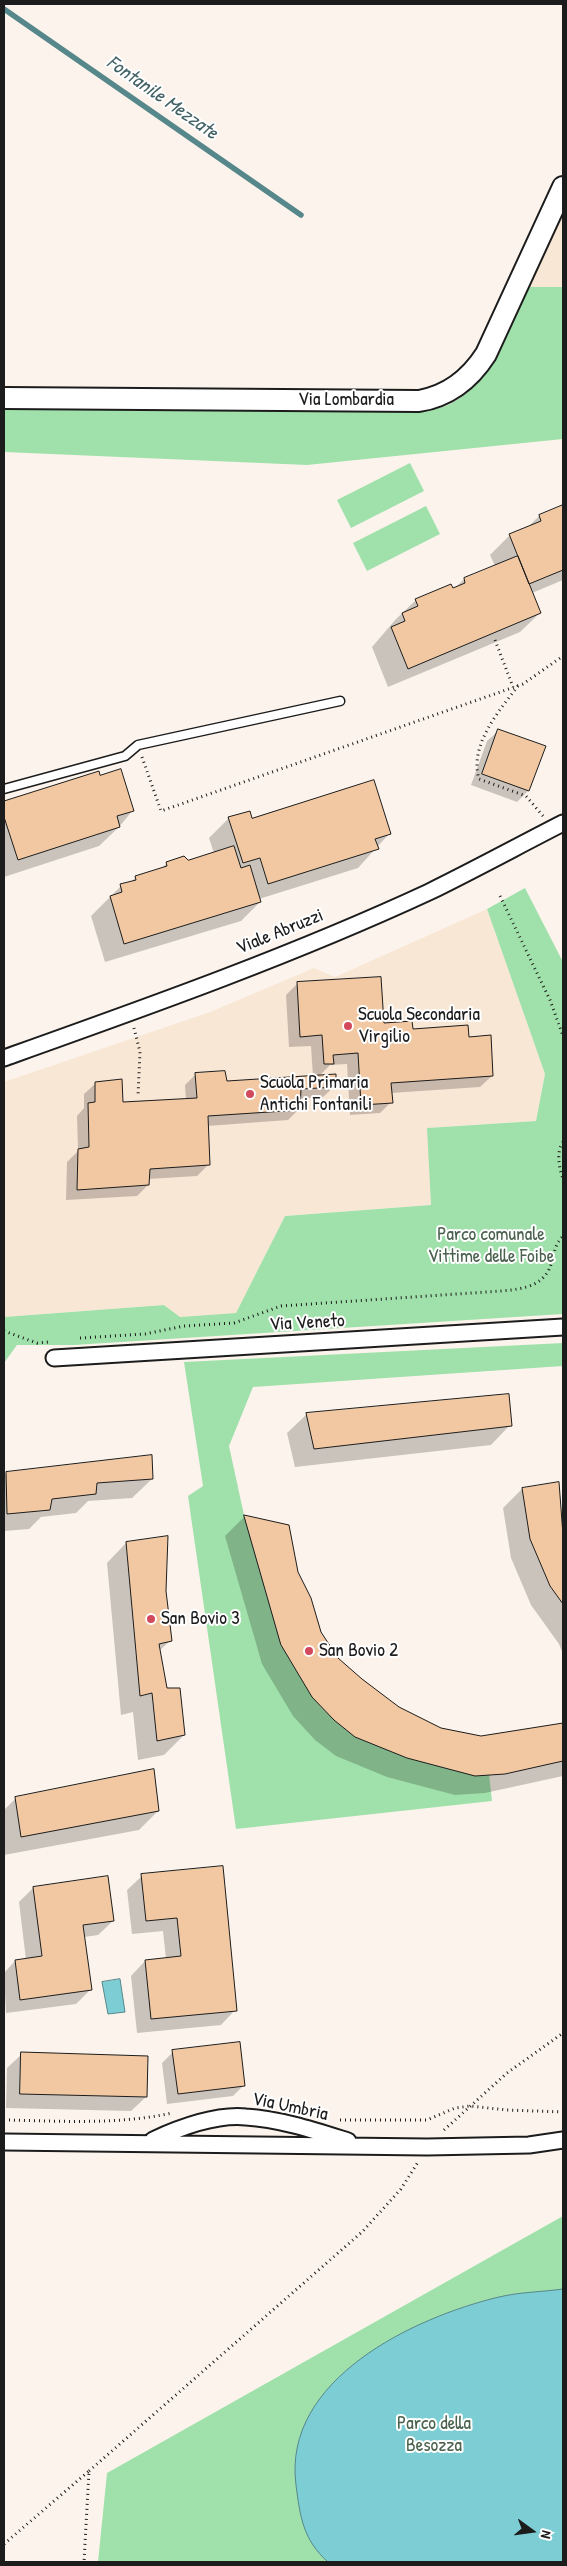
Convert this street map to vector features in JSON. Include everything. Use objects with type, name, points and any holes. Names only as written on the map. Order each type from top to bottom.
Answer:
[{"type":"street","name":"Via Lombardia","points":[[4,398],[419,401],[440,395],[468,378],[486,354],[563,187]]},
{"type":"street","name":"Viale Abruzzi","points":[[4,1058],[127,1014],[304,945],[429,892],[563,823]]},
{"type":"street","name":"Via Veneto","points":[[54,1358],[563,1327]]},
{"type":"street","name":"Via Umbria","points":[[150,2142],[183,2126],[245,2116],[324,2133],[365,2147]]},
{"type":"street","name":"Via Umbria","points":[[4,2142],[150,2142],[365,2147],[529,2145],[563,2140]]},
{"type":"lane","points":[[4,789],[125,756],[138,745],[340,701]]},
{"type":"path","points":[[494,640],[513,687]]},
{"type":"path","points":[[138,745],[161,811],[519,685],[563,656]]},
{"type":"path","points":[[519,685],[492,720],[482,743],[477,770],[479,779],[526,796],[543,816],[542,834]]},
{"type":"path","points":[[500,896],[550,1000],[563,1036]]},
{"type":"path","points":[[127,1014],[133,1023],[140,1052],[138,1096]]},
{"type":"path","points":[[563,1142],[560,1147],[559,1169],[563,1179]]},
{"type":"path","points":[[72,1340],[92,1336],[145,1334],[184,1326],[234,1323],[281,1306],[530,1288],[542,1280],[552,1263],[555,1246],[563,1236]]},
{"type":"path","points":[[4,1331],[37,1343],[54,1341]]},
{"type":"path","points":[[4,2544],[362,2232],[401,2189],[427,2146],[507,2073],[563,2032]]},
{"type":"path","points":[[470,2106],[507,2110],[563,2112]]},
{"type":"path","points":[[84,2562],[89,2471]]},
{"type":"shaded area","points":[[563,202],[563,287],[524,287]]},
{"type":"shaded area","points":[[487,909],[545,1074],[536,1121],[428,1128],[431,1205],[285,1216],[236,1313],[180,1317],[164,1305],[4,1317],[4,1082],[210,1012],[314,968],[335,977]]},
{"type":"green space","points":[[524,287],[563,287],[563,439],[307,465],[4,452],[4,407],[405,411],[429,410],[443,407],[459,399],[473,387],[484,373],[502,339]]},
{"type":"green space","points":[[410,463],[424,491],[351,528],[337,500]]},
{"type":"green space","points":[[426,506],[440,534],[367,571],[353,543]]},
{"type":"green space","name":"Parco comunale Vittime delle Foibe","points":[[525,888],[563,962],[563,1314],[74,1345],[17,1345],[4,1363],[4,1317],[164,1305],[180,1317],[236,1313],[285,1216],[431,1205],[427,1128],[536,1121],[545,1074],[487,909]]},
{"type":"green space","points":[[563,1343],[563,1366],[253,1387],[229,1446],[244,1515],[281,1645],[312,1697],[334,1720],[356,1737],[407,1758],[489,1774],[492,1801],[236,1829],[188,1496],[203,1486],[184,1362]]},
{"type":"green space","name":"Parco della Besozza","points":[[563,2216],[563,2562],[98,2562],[107,2473]]},
{"type":"water","points":[[120,1979],[125,2012],[108,2014],[102,1982]]},
{"type":"water","name":"Parco della Besozza","points":[[563,2289],[563,2562],[328,2562],[313,2545],[304,2527],[296,2485],[297,2447],[310,2414],[332,2384],[361,2359],[394,2337],[430,2320],[466,2306],[499,2297]]},
{"type":"building","points":[[563,505],[563,570],[529,584],[509,534],[541,521],[539,515]]},
{"type":"building","points":[[518,556],[541,613],[408,669],[391,627],[405,621],[402,613],[418,606],[415,599],[451,584],[453,588],[465,583],[464,578]]},
{"type":"building","points":[[498,729],[546,746],[529,791],[482,774]]},
{"type":"building","points":[[121,769],[134,811],[117,816],[120,827],[18,860],[4,817],[4,801],[99,771],[100,775]]},
{"type":"building","points":[[374,780],[391,834],[375,839],[379,849],[268,884],[260,858],[243,863],[228,817],[250,811],[252,818]]},
{"type":"building","points":[[234,846],[241,868],[250,865],[261,902],[124,944],[110,896],[122,892],[120,884],[136,880],[135,876],[167,866],[166,862],[184,856],[188,860]]},
{"type":"building","points":[[381,977],[384,1023],[412,1021],[413,1029],[468,1025],[469,1037],[491,1035],[493,1076],[391,1083],[393,1103],[361,1105],[358,1053],[333,1055],[334,1064],[324,1064],[322,1035],[300,1037],[297,982]]},
{"type":"building","points":[[225,1071],[227,1081],[336,1074],[336,1087],[301,1089],[300,1110],[208,1116],[210,1165],[150,1169],[149,1185],[77,1190],[78,1149],[89,1147],[88,1103],[95,1102],[95,1082],[122,1079],[123,1102],[197,1098],[195,1073]]},
{"type":"building","points":[[509,1394],[512,1426],[314,1449],[306,1413]]},
{"type":"building","points":[[152,1455],[153,1479],[97,1483],[96,1494],[52,1499],[50,1510],[7,1514],[6,1472]]},
{"type":"building","points":[[559,1482],[563,1535],[563,1604],[550,1586],[530,1539],[522,1488]]},
{"type":"building","name":"San Bovio 2","points":[[244,1515],[289,1525],[298,1572],[311,1598],[321,1632],[338,1658],[362,1679],[399,1707],[441,1728],[481,1736],[563,1723],[563,1761],[505,1774],[475,1776],[407,1758],[355,1737],[334,1720],[312,1697],[281,1645]]},
{"type":"building","name":"San Bovio 3","points":[[168,1536],[166,1591],[172,1641],[159,1644],[167,1688],[180,1688],[185,1735],[157,1741],[152,1693],[140,1696],[126,1542]]},
{"type":"building","points":[[154,1769],[159,1811],[21,1837],[15,1797]]},
{"type":"building","points":[[223,1866],[237,2011],[151,2019],[145,1960],[181,1956],[177,1918],[146,1921],[141,1874]]},
{"type":"building","points":[[108,1876],[114,1921],[83,1925],[92,1990],[20,2000],[15,1960],[42,1956],[33,1887]]},
{"type":"building","points":[[240,2042],[245,2086],[178,2094],[172,2050]]},
{"type":"building","points":[[21,2052],[148,2056],[147,2097],[20,2094]]},
{"type":"waterway","name":"Fontanile Mezzate","points":[[4,9],[301,215]]},
{"type":"place","name":"Scuola Secondaria Virgilio","points":[[348,1026]]},
{"type":"place","name":"Scuola Primaria Antichi Fontanili","points":[[250,1094]]},
{"type":"place","name":"San Bovio 3","points":[[151,1619]]},
{"type":"place","name":"San Bovio 2","points":[[309,1651]]}]
